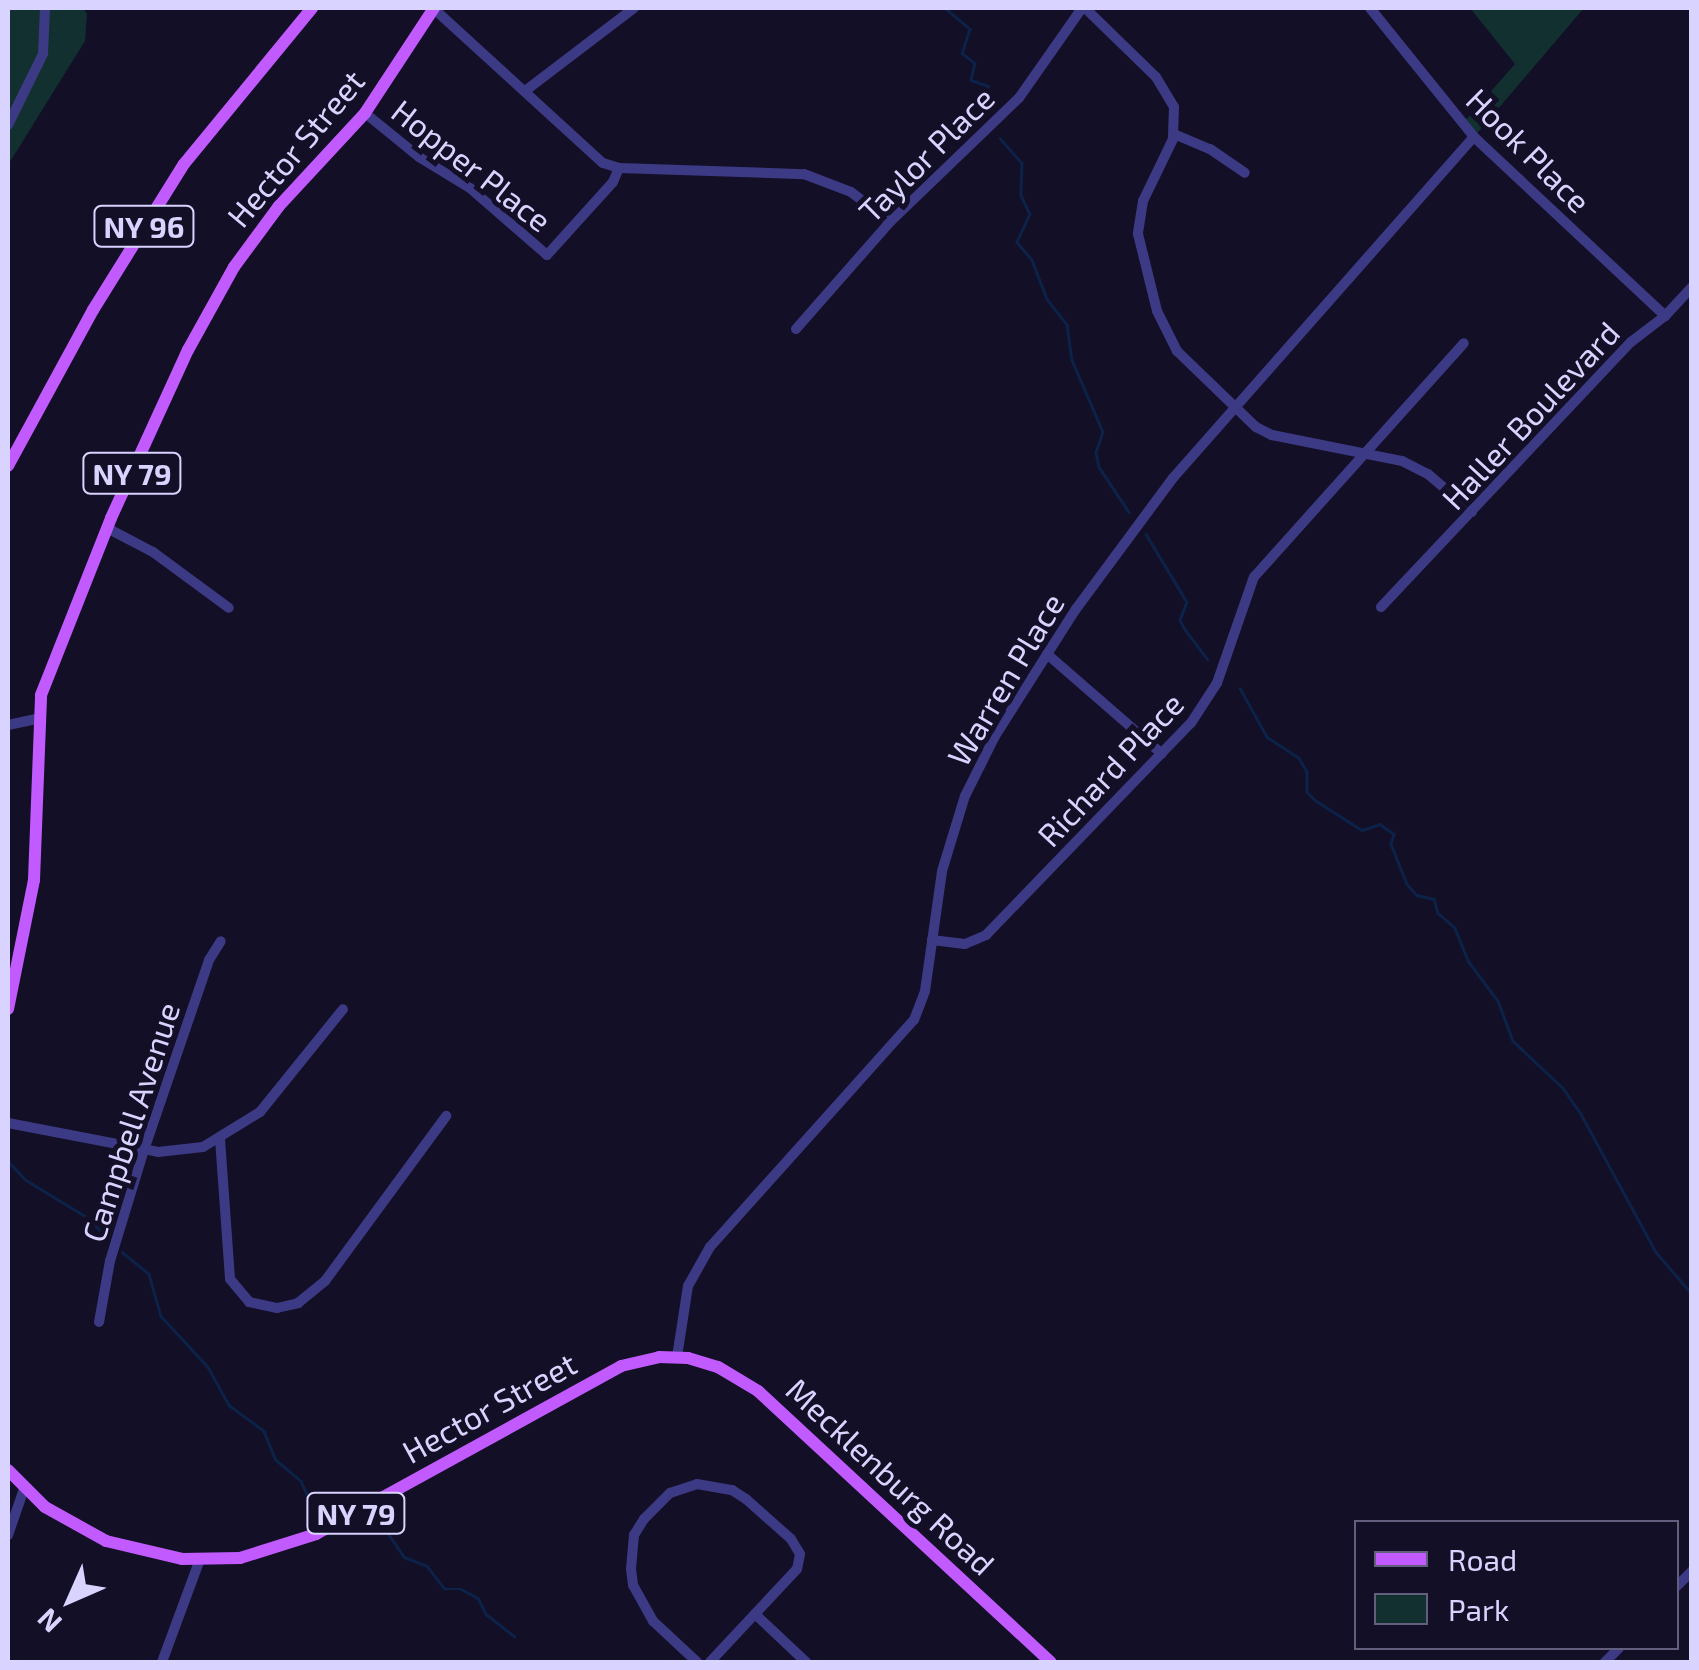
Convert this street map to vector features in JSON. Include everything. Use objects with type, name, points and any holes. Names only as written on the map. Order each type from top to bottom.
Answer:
[{"type":"main road","name":"NY 96","points":[[8,466],[92,310],[184,164],[312,8]]},
{"type":"main road","name":"Hector Street","points":[[8,1009],[34,880],[39,816],[37,719],[51,664],[108,528],[188,350],[234,268],[279,206],[365,113],[434,8]]},
{"type":"main road","name":"Hector Street","points":[[8,1470],[24,1489],[62,1519],[106,1541],[156,1555],[200,1560],[240,1558],[294,1544],[598,1377],[640,1360],[677,1357]]},
{"type":"main road","name":"Mecklenburg Road","points":[[677,1357],[718,1368],[758,1391],[1035,1657],[1051,1662]]},
{"type":"street","points":[[8,126],[44,54],[45,8]]},
{"type":"street","points":[[434,8],[603,162],[619,168],[804,174],[851,192],[890,222]]},
{"type":"street","points":[[525,91],[634,8]]},
{"type":"street","points":[[1083,8],[1161,83],[1174,107],[1174,134],[1143,201],[1139,247],[1169,338],[1183,359],[1233,408],[1272,435],[1365,452],[1414,466],[1472,512]]},
{"type":"street","name":"Taylor Place","points":[[796,329],[890,222],[1019,98],[1083,8]]},
{"type":"street","name":"Hook Place","points":[[1370,8],[1474,137],[1665,316]]},
{"type":"street","name":"Hopper Place","points":[[365,113],[419,157],[470,188],[547,256],[613,182],[619,168]]},
{"type":"street","points":[[1174,134],[1210,149],[1245,173]]},
{"type":"street","name":"Warren Place","points":[[677,1357],[682,1306],[697,1265],[909,1027],[923,998],[942,870],[965,796],[995,736],[1048,654],[1138,520],[1474,137]]},
{"type":"street","name":"Haller Boulevard","points":[[1381,607],[1631,342],[1665,316],[1692,287]]},
{"type":"street","name":"Richard Place","points":[[932,940],[964,944],[986,935],[1191,724],[1213,692],[1254,577],[1464,343]]},
{"type":"street","points":[[108,528],[153,552],[229,608]]},
{"type":"street","points":[[1048,654],[1162,754]]},
{"type":"street","points":[[8,725],[37,719]]},
{"type":"street","name":"Campbell Avenue","points":[[99,1322],[110,1261],[144,1150],[209,960],[221,942]]},
{"type":"street","points":[[8,1123],[144,1150],[188,1150],[243,1126],[278,1094],[331,1018],[343,1009]]},
{"type":"street","points":[[220,1139],[230,1279],[249,1302],[277,1308],[298,1302],[325,1281],[446,1116]]},
{"type":"street","points":[[696,1662],[654,1622],[633,1585],[634,1535],[656,1503],[684,1486],[713,1484],[746,1499],[792,1539],[800,1554],[796,1570],[710,1662]]},
{"type":"street","points":[[8,1535],[24,1489]]},
{"type":"street","points":[[162,1662],[200,1560]]},
{"type":"street","points":[[755,1614],[806,1662]]},
{"type":"green space","points":[[8,8],[82,8],[87,13],[85,41],[8,165]]},
{"type":"green space","points":[[1470,8],[1584,8],[1474,137],[1463,123],[1515,64]]},
{"type":"waterway","points":[[945,8],[970,29],[962,53],[975,63],[971,80],[988,86],[985,105]]},
{"type":"waterway","points":[[1000,138],[1022,163],[1021,195],[1030,214],[1017,242],[1032,260],[1047,299],[1067,325],[1072,360],[1103,432],[1096,452],[1099,467],[1129,512]]},
{"type":"waterway","points":[[1146,534],[1187,602],[1180,620],[1207,659]]},
{"type":"waterway","points":[[1240,688],[1267,737],[1299,758],[1307,772],[1307,792],[1315,800],[1362,830],[1380,824],[1394,834],[1391,844],[1407,884],[1417,895],[1434,899],[1438,913],[1455,928],[1469,962],[1498,1001],[1513,1041],[1563,1088],[1656,1252],[1692,1294]]},
{"type":"waterway","points":[[8,1161],[26,1180],[90,1219],[106,1237]]},
{"type":"waterway","points":[[122,1252],[149,1274],[161,1316],[208,1367],[229,1405],[264,1431],[276,1460],[301,1481],[319,1510],[338,1512]]},
{"type":"waterway","points":[[373,1523],[386,1530],[404,1557],[427,1566],[445,1589],[461,1589],[478,1598],[486,1614],[514,1636]]}]
